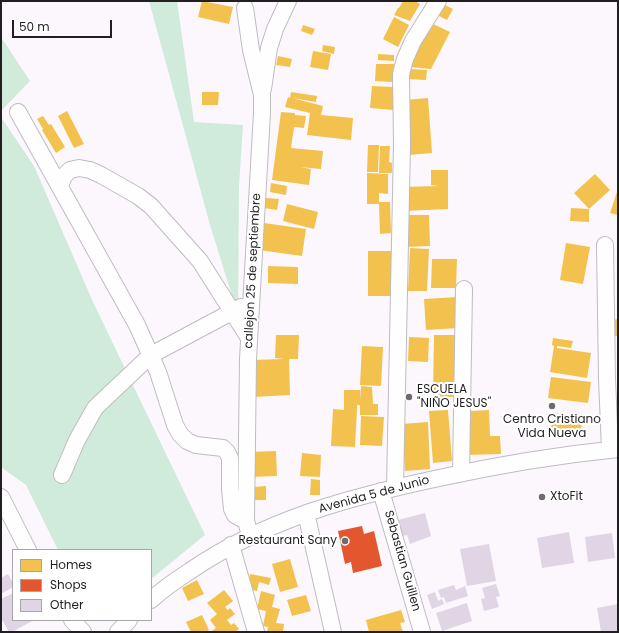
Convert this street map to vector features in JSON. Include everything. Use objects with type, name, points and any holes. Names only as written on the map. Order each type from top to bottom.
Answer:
[{"type":"street","points":[[262,95],[269,48],[275,29],[288,1]]},
{"type":"street","name":"Sebastian Guillen","points":[[422,632],[388,489],[401,152],[401,74],[404,59],[413,41],[438,1]]},
{"type":"street","name":"callejon 25 de septiembre","points":[[245,8],[251,50],[262,95],[249,338],[248,528]]},
{"type":"street","points":[[18,112],[137,325],[158,372],[175,425],[180,434],[187,441],[196,445],[223,448],[228,452],[230,458],[230,489],[232,509],[235,515],[248,528]]},
{"type":"street","points":[[60,186],[64,176],[70,170],[79,168],[90,170],[138,196],[151,206],[200,261],[249,338]]},
{"type":"street","points":[[605,245],[607,379],[614,449]]},
{"type":"street","points":[[461,473],[464,289]]},
{"type":"street","points":[[62,475],[77,440],[95,408],[151,355],[251,301]]},
{"type":"street","name":"Avenida 5 de Junio","points":[[152,599],[201,563],[231,545],[248,528],[276,524],[341,501],[461,473],[614,449]]},
{"type":"street","points":[[1,497],[27,549]]},
{"type":"street","points":[[306,513],[332,632]]},
{"type":"street","points":[[231,545],[256,632]]},
{"type":"street","points":[[73,621],[83,632]]},
{"type":"street","points":[[118,632],[128,621]]},
{"type":"green space","points":[[149,1],[177,1],[194,122],[243,125],[239,186],[238,315],[210,225]]},
{"type":"green space","points":[[1,37],[30,81],[1,111]]},
{"type":"green space","points":[[1,117],[34,166],[93,302],[205,535],[152,578],[152,549],[58,549],[26,485],[1,467]]},
{"type":"building: Homes","points":[[202,1],[233,7],[229,24],[198,17]]},
{"type":"building: Homes","points":[[403,1],[415,1],[420,4],[410,21],[394,15]]},
{"type":"building: Homes","points":[[441,3],[453,9],[447,20],[435,14]]},
{"type":"building: Homes","points":[[394,17],[409,25],[398,47],[383,39]]},
{"type":"building: Homes","points":[[429,22],[450,32],[431,69],[410,67],[414,51]]},
{"type":"building: Homes","points":[[303,25],[315,29],[312,35],[301,31]]},
{"type":"building: Homes","points":[[323,45],[335,47],[334,54],[322,51]]},
{"type":"building: Homes","points":[[313,51],[331,54],[328,70],[310,67]]},
{"type":"building: Homes","points":[[378,54],[394,55],[394,61],[378,60]]},
{"type":"building: Homes","points":[[278,56],[292,59],[290,67],[276,65]]},
{"type":"building: Homes","points":[[376,64],[394,64],[393,82],[375,81]]},
{"type":"building: Homes","points":[[409,69],[427,70],[426,80],[409,79]]},
{"type":"building: Homes","points":[[372,86],[394,87],[393,110],[370,108]]},
{"type":"building: Homes","points":[[202,92],[219,92],[218,105],[202,105]]},
{"type":"building: Homes","points":[[291,92],[317,96],[316,102],[292,98],[323,106],[321,115],[353,118],[351,140],[307,135],[310,113],[285,107],[288,97],[290,98]]},
{"type":"building: Homes","points":[[428,98],[432,153],[409,155],[405,100]]},
{"type":"building: Homes","points":[[67,111],[84,144],[74,148],[58,116]]},
{"type":"building: Homes","points":[[281,112],[295,113],[295,115],[306,116],[304,128],[294,127],[291,148],[323,151],[321,169],[300,167],[311,169],[309,185],[272,180]]},
{"type":"building: Homes","points":[[43,116],[49,125],[51,124],[65,147],[56,153],[37,119]]},
{"type":"building: Homes","points":[[368,145],[379,145],[378,172],[367,172]]},
{"type":"building: Homes","points":[[380,146],[390,146],[389,162],[392,163],[392,173],[379,173]]},
{"type":"building: Homes","points":[[431,170],[448,170],[448,209],[403,211],[402,187],[439,186],[431,185]]},
{"type":"building: Homes","points":[[367,173],[388,174],[388,194],[379,193],[379,202],[390,202],[391,233],[380,234],[379,204],[367,204]]},
{"type":"building: Homes","points":[[595,174],[610,190],[589,209],[574,193]]},
{"type":"building: Homes","points":[[271,183],[287,186],[286,195],[270,192]]},
{"type":"building: Homes","points":[[618,189],[618,215],[610,213]]},
{"type":"building: Homes","points":[[266,198],[279,199],[277,210],[264,208]]},
{"type":"building: Homes","points":[[287,204],[318,212],[314,229],[283,221]]},
{"type":"building: Homes","points":[[571,208],[589,209],[589,222],[570,221]]},
{"type":"building: Homes","points":[[403,215],[429,215],[430,246],[404,247]]},
{"type":"building: Homes","points":[[264,223],[306,229],[302,256],[259,250]]},
{"type":"building: Homes","points":[[566,243],[590,247],[583,284],[560,280]]},
{"type":"building: Homes","points":[[410,248],[429,249],[427,291],[408,291]]},
{"type":"building: Homes","points":[[368,251],[391,251],[391,296],[368,296]]},
{"type":"building: Homes","points":[[432,259],[457,259],[456,288],[431,288]]},
{"type":"building: Homes","points":[[268,266],[298,267],[298,284],[268,283]]},
{"type":"building: Homes","points":[[457,297],[459,328],[426,330],[424,299]]},
{"type":"building: Homes","points":[[618,319],[618,336],[615,336],[613,320]]},
{"type":"building: Homes","points":[[276,335],[299,335],[298,359],[289,359],[290,395],[253,397],[252,360],[284,359],[275,358]]},
{"type":"building: Homes","points":[[434,335],[455,335],[455,397],[433,397]]},
{"type":"building: Homes","points":[[409,337],[429,338],[428,362],[408,361]]},
{"type":"building: Homes","points":[[553,338],[573,341],[571,348],[557,346],[557,348],[591,353],[587,378],[550,372],[554,346],[552,345]]},
{"type":"building: Homes","points":[[362,346],[383,347],[381,386],[360,385]]},
{"type":"building: Homes","points":[[551,377],[591,382],[588,403],[548,398]]},
{"type":"building: Homes","points":[[361,386],[372,387],[373,404],[378,404],[378,415],[360,415],[360,405],[357,405],[355,447],[331,446],[333,409],[344,410],[344,390],[360,390],[360,400]]},
{"type":"building: Homes","points":[[448,410],[452,461],[433,463],[429,411]]},
{"type":"building: Homes","points":[[489,410],[490,436],[500,436],[501,454],[465,455],[463,419],[471,419],[471,411]]},
{"type":"building: Homes","points":[[554,413],[583,418],[580,434],[571,433],[570,436],[550,432]]},
{"type":"building: Homes","points":[[361,416],[384,417],[382,446],[360,445]]},
{"type":"building: Homes","points":[[428,422],[430,469],[405,471],[402,424]]},
{"type":"building: Homes","points":[[276,451],[277,476],[250,477],[249,452]]},
{"type":"building: Homes","points":[[302,453],[321,455],[320,477],[300,476]]},
{"type":"building: Homes","points":[[311,479],[320,480],[320,495],[310,495]]},
{"type":"building: Homes","points":[[266,486],[266,500],[254,500],[253,487]]},
{"type":"building: Homes","points":[[290,559],[298,587],[280,592],[272,564]]},
{"type":"building: Homes","points":[[250,574],[271,578],[269,585],[259,582],[257,591],[247,589]]},
{"type":"building: Homes","points":[[197,580],[204,594],[188,601],[182,588]]},
{"type":"building: Homes","points":[[224,590],[233,601],[225,607],[228,610],[230,608],[235,614],[227,620],[231,625],[234,623],[239,629],[235,632],[213,632],[212,631],[216,628],[210,620],[217,614],[207,603]]},
{"type":"building: Homes","points":[[261,591],[275,595],[272,607],[280,609],[276,623],[284,624],[283,632],[267,632],[268,627],[263,626],[266,611],[257,609]]},
{"type":"building: Homes","points":[[306,595],[311,611],[292,616],[287,600]]},
{"type":"building: Homes","points":[[401,610],[405,622],[400,623],[403,632],[369,632],[366,620]]},
{"type":"building: Homes","points":[[202,615],[209,630],[205,632],[191,632],[186,622]]},
{"type":"building: Shops","points":[[362,526],[364,534],[374,531],[382,566],[353,573],[351,562],[345,564],[338,531]]},
{"type":"building: Other","points":[[425,513],[431,536],[410,544],[407,535],[403,536],[398,520]]},
{"type":"building: Other","points":[[569,532],[574,563],[542,568],[537,538]]},
{"type":"building: Other","points":[[612,533],[615,558],[588,562],[585,537]]},
{"type":"building: Other","points":[[489,544],[496,581],[467,586],[460,549]]},
{"type":"building: Other","points":[[8,574],[12,581],[12,588],[1,594],[1,578]]},
{"type":"building: Other","points":[[496,584],[500,596],[496,597],[499,607],[484,611],[481,599],[485,598],[482,588]]},
{"type":"building: Other","points":[[454,585],[456,590],[465,586],[468,596],[446,603],[444,597],[441,598],[438,590]]},
{"type":"building: Other","points":[[435,592],[438,601],[442,599],[444,604],[432,609],[427,595]]},
{"type":"building: Other","points":[[12,594],[12,621],[32,621],[12,632],[9,632],[1,618],[1,599]]},
{"type":"building: Other","points":[[467,603],[472,621],[442,631],[436,613]]},
{"type":"building: Other","points":[[618,604],[618,631],[601,632],[597,608]]},
{"type":"place","name":"ESCUELA \"NIÑO JESUS\"","points":[[409,397]]},
{"type":"place","name":"Centro Cristiano Vida Nueva","points":[[552,406]]},
{"type":"place","name":"XtoFit","points":[[542,497]]},
{"type":"place","name":"Restaurant Sany","points":[[345,541]]}]
